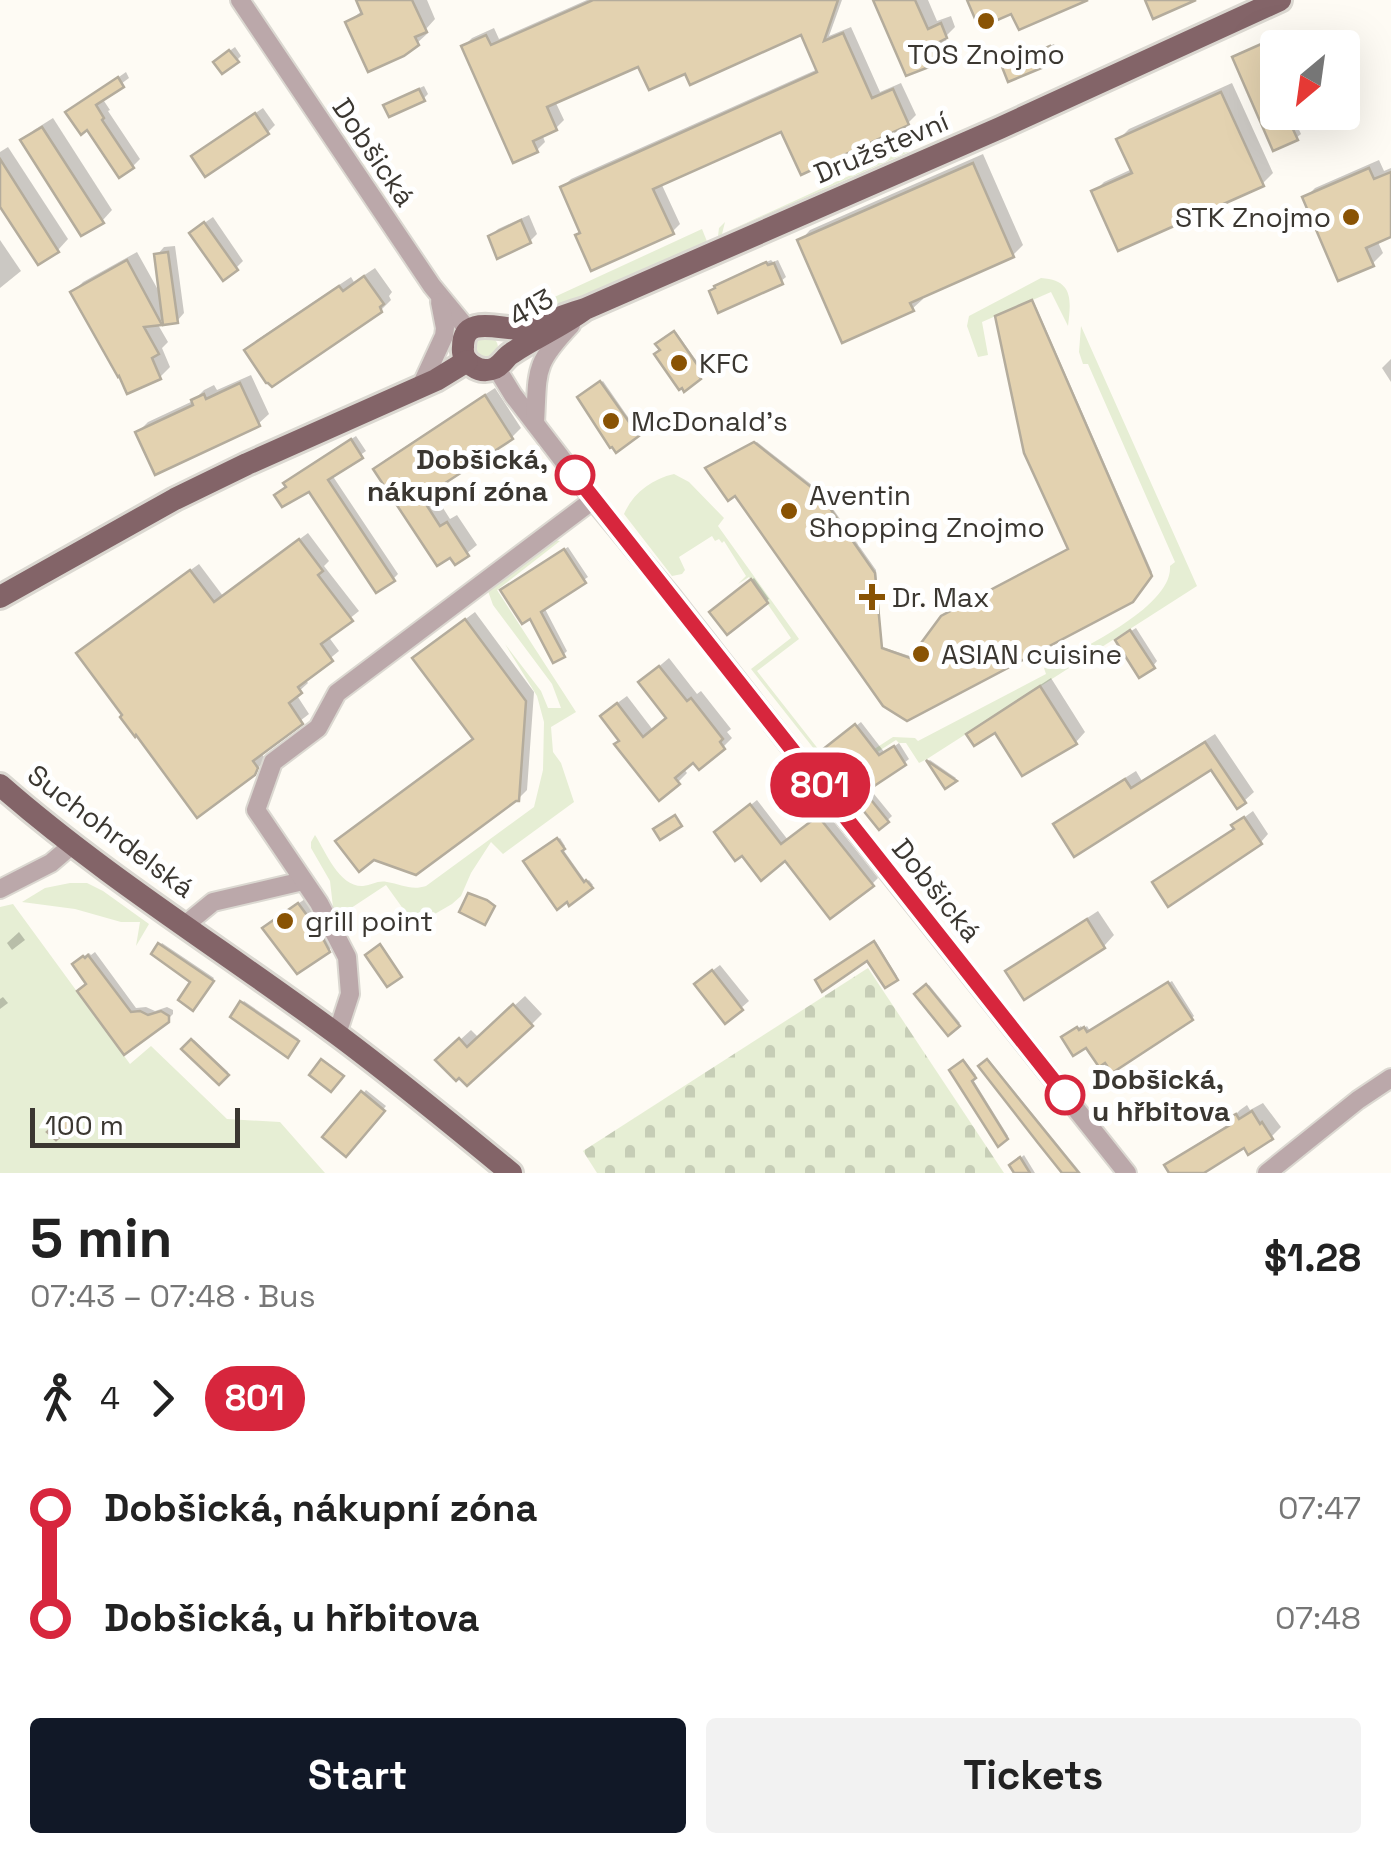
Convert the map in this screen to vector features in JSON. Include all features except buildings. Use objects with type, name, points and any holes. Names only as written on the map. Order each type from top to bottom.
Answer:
[{"type":"main road","name":"Družstevní","points":[[498,328],[521,329],[585,309],[1000,128],[1280,0]]},
{"type":"main road","name":"413","points":[[501,362],[585,309]]},
{"type":"main road","points":[[483,324],[498,328],[508,340],[501,362],[481,370],[468,362],[462,349],[469,330],[483,324]]},
{"type":"main road","points":[[0,598],[212,481],[468,362]]},
{"type":"main road","name":"Suchohrdelská","points":[[0,785],[72,845],[337,1034],[511,1173]]},
{"type":"street","name":"Dobšická","points":[[240,0],[439,296],[469,330]]},
{"type":"street","points":[[421,386],[444,336],[439,296]]},
{"type":"street","points":[[535,423],[540,364],[550,347],[585,309]]},
{"type":"street","name":"Dobšická","points":[[501,362],[535,423],[593,500],[1128,1173]]},
{"type":"street","points":[[337,1034],[350,994],[347,957],[319,902],[256,810],[272,762],[318,728],[337,693],[593,500]]},
{"type":"street","points":[[0,889],[51,863],[72,845]]},
{"type":"street","name":"Suchohrdelská","points":[[185,926],[213,902],[303,880]]},
{"type":"street","points":[[1267,1173],[1391,1078]]},
{"type":"green space","points":[[901,143],[909,147],[909,152],[718,236],[725,222],[722,234],[886,159],[891,147]]},
{"type":"green space","points":[[702,229],[708,244],[537,319],[511,317]]},
{"type":"green space","points":[[1041,278],[1065,287],[1068,326],[1051,292],[982,322],[988,355],[978,357],[967,326],[969,316]]},
{"type":"green space","points":[[1081,326],[1197,586],[927,759],[919,763],[906,743],[896,740],[837,778],[751,669],[791,638],[749,577],[738,584],[746,576],[724,541],[715,541],[712,536],[679,557],[685,570],[672,576],[624,514],[628,506],[644,488],[674,474],[689,482],[724,518],[718,526],[799,639],[757,671],[837,773],[893,737],[918,741],[1046,674],[1044,668],[1120,626],[1156,597],[1175,562],[1088,364],[1083,364],[1079,352]]},
{"type":"green space","points":[[485,335],[494,339],[498,348],[494,357],[485,361],[476,357],[472,348],[476,339]]},
{"type":"green space","points":[[554,540],[560,541],[497,590],[576,712],[551,727],[553,752],[561,763],[574,802],[503,854],[491,842],[461,896],[421,922],[415,913],[409,917],[386,885],[339,916],[333,907],[330,881],[311,848],[315,835],[340,875],[354,885],[384,882],[421,887],[534,807],[543,770],[544,722],[537,696],[505,644],[541,691],[548,708],[561,708],[552,684],[493,605],[488,591]]},
{"type":"green space","points":[[87,883],[103,891],[149,924],[136,946],[140,922],[121,922],[75,909],[22,902],[45,888]]},
{"type":"green space","points":[[13,904],[130,1064],[151,1046],[227,1119],[280,1122],[325,1173],[0,1173],[0,907]]},
{"type":"green space","points":[[868,968],[1004,1173],[597,1173],[583,1151]]},
{"type":"bus line","name":"801","points":[[575,475],[1065,1095]]},
{"type":"place","name":"TOS Znojmo","points":[[986,21]]},
{"type":"place","name":"STK Znojmo","points":[[1351,217]]},
{"type":"place","name":"KFC","points":[[679,363]]},
{"type":"place","name":"McDonald's","points":[[611,421]]},
{"type":"place","name":"Dobšická, nákupní zóna","points":[[575,475]]},
{"type":"place","name":"Aventin Shopping Znojmo","points":[[789,511]]},
{"type":"place","name":"Dr. Max","points":[[872,597]]},
{"type":"place","name":"ASIAN cuisine","points":[[921,654]]},
{"type":"place","name":"grill point","points":[[285,921]]},
{"type":"place","name":"Dobšická, u hřbitova","points":[[1065,1095]]}]
